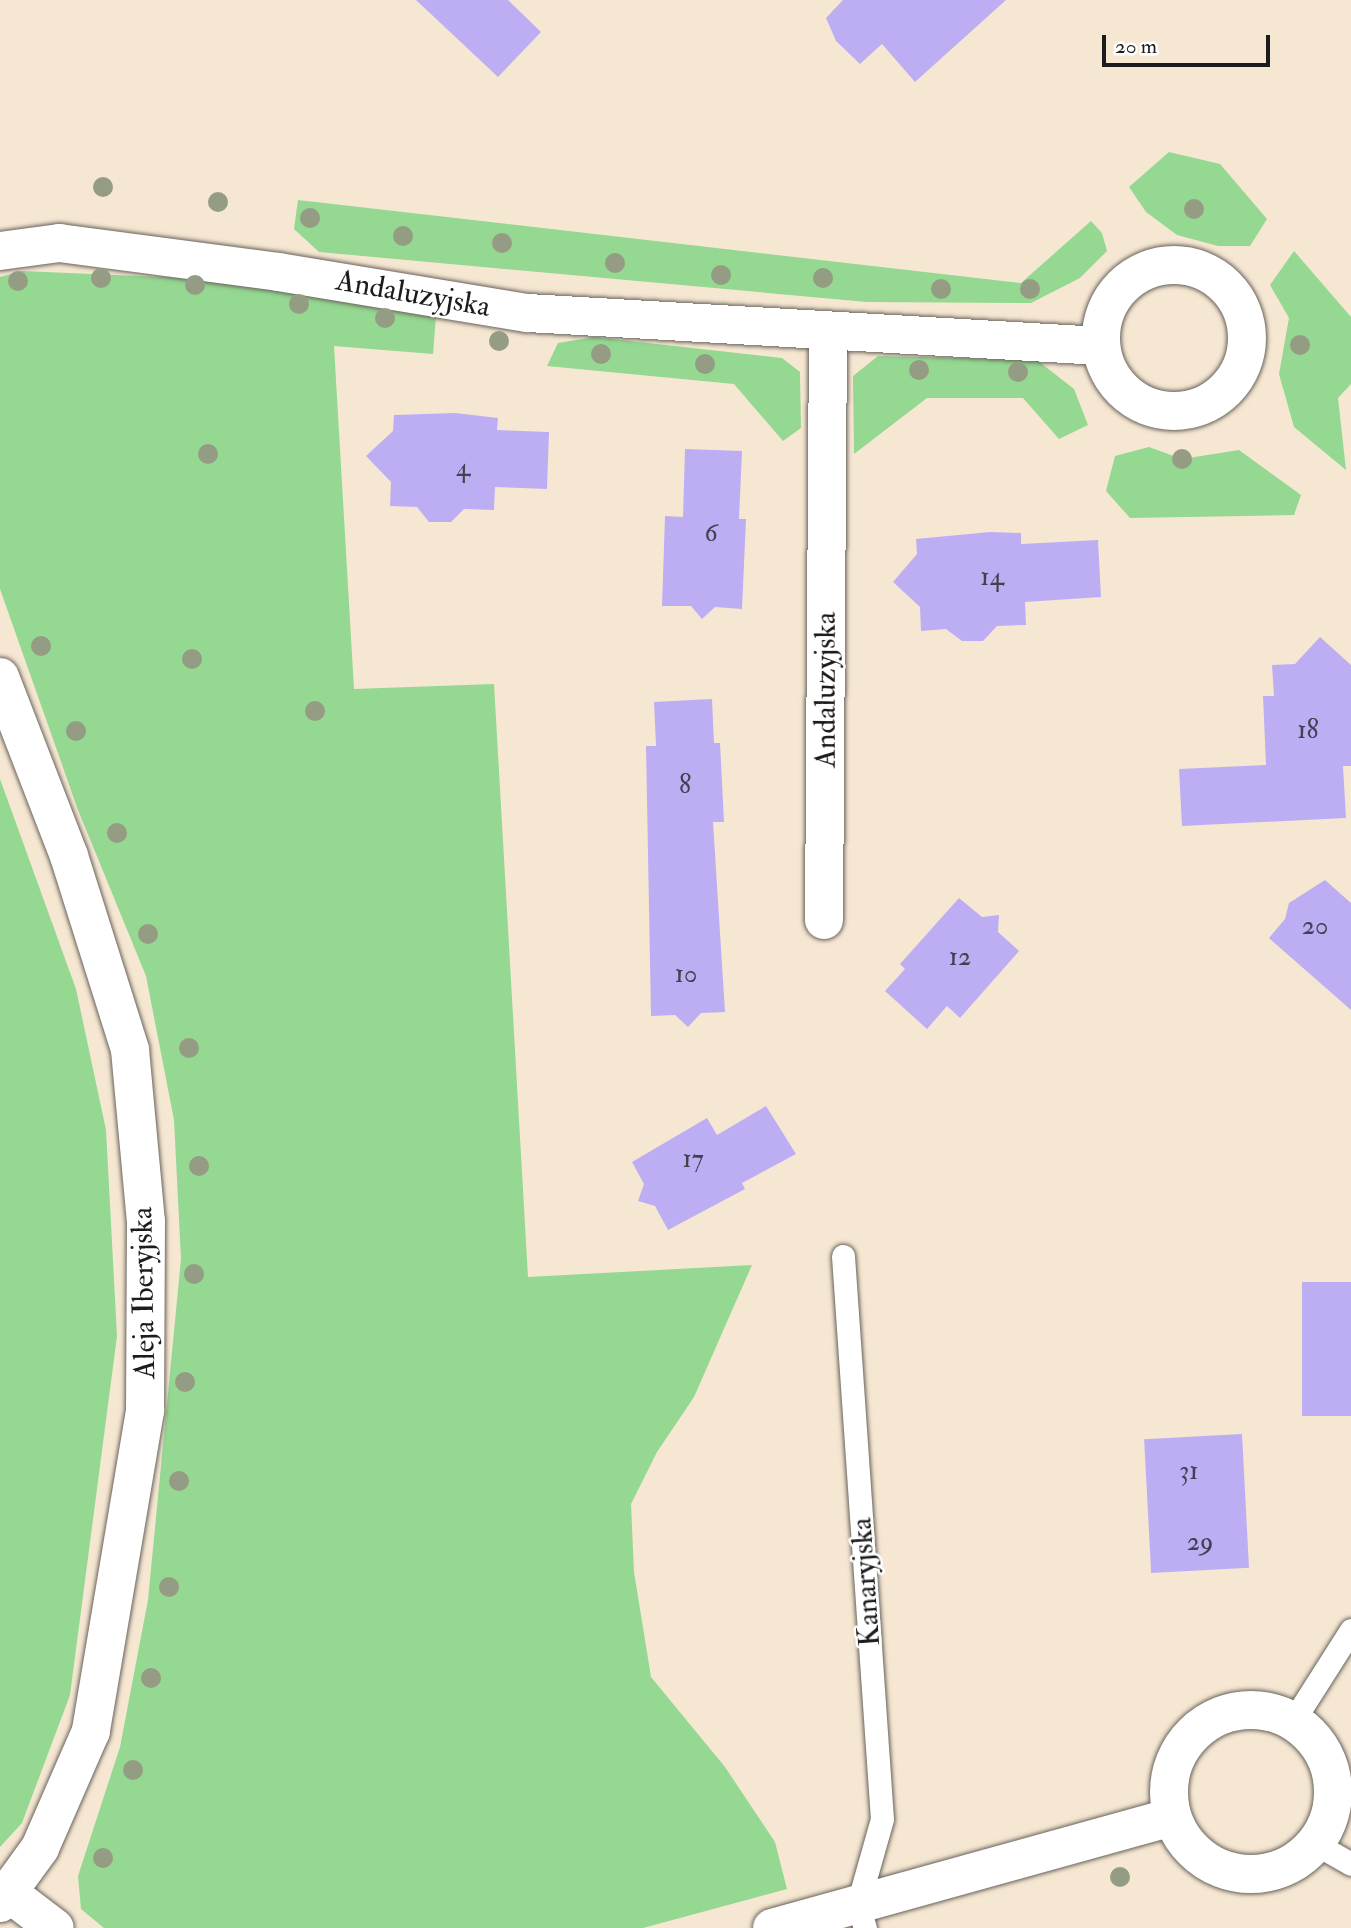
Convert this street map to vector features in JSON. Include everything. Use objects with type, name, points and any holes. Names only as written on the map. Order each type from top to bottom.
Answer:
[{"type":"street","name":"Andaluzyjska","points":[[0,251],[59,243],[279,272],[528,313],[828,333],[1101,346]]},
{"type":"street","name":"Andaluzyjska","points":[[824,920],[828,333]]},
{"type":"street","name":"Aleja Iberyjska","points":[[0,677],[69,856],[130,1050],[146,1221],[145,1411],[91,1731],[40,1848],[5,1899]]},
{"type":"street","points":[[1238,1710],[1266,1711],[1293,1721],[1315,1739],[1329,1764],[1334,1792],[1330,1820],[1316,1844],[1297,1861],[1274,1872],[1248,1875],[1201,1858],[1183,1840],[1172,1817],[1168,1789],[1174,1761],[1189,1737],[1212,1719],[1238,1710]]},
{"type":"street","points":[[772,1928],[862,1916],[1172,1817]]},
{"type":"street","points":[[5,1899],[55,1928]]},
{"type":"lane","name":"Kanaryjska","points":[[843,1256],[882,1819],[862,1916]]},
{"type":"lane","points":[[1293,1721],[1351,1630]]},
{"type":"lane","points":[[1316,1844],[1351,1864]]},
{"type":"green space","points":[[1169,152],[1220,164],[1267,219],[1250,246],[1218,246],[1177,235],[1146,212],[1129,187]]},
{"type":"green space","points":[[298,200],[1021,283],[1091,221],[1102,233],[1107,251],[1080,278],[1031,303],[867,302],[319,252],[294,229]]},
{"type":"green space","points":[[1294,251],[1351,317],[1351,384],[1338,398],[1346,470],[1294,427],[1279,374],[1289,318],[1270,285]]},
{"type":"green space","points":[[22,271],[208,279],[436,316],[433,354],[334,346],[354,689],[494,684],[528,1277],[752,1265],[694,1397],[657,1452],[631,1504],[634,1572],[651,1677],[725,1767],[775,1842],[787,1889],[643,1928],[104,1928],[81,1909],[78,1876],[120,1747],[148,1600],[181,1259],[174,1120],[146,976],[78,810],[0,589],[0,277]]},
{"type":"green space","points":[[594,337],[782,358],[800,372],[801,428],[783,441],[734,384],[547,366],[558,343]]},
{"type":"green space","points":[[878,356],[1037,360],[1074,389],[1088,425],[1059,439],[1023,398],[927,398],[854,454],[853,376]]},
{"type":"green space","points":[[1149,447],[1182,459],[1239,450],[1301,495],[1294,515],[1130,518],[1106,491],[1115,456]]},
{"type":"green space","points":[[0,779],[76,989],[106,1130],[117,1336],[70,1695],[22,1823],[0,1847]]},
{"type":"building","points":[[416,0],[508,0],[541,32],[498,77]]},
{"type":"building","points":[[843,0],[1006,0],[915,82],[882,44],[860,64],[836,41],[826,18]]},
{"type":"building","points":[[455,413],[498,418],[497,430],[549,432],[547,489],[495,487],[494,510],[464,509],[451,522],[429,522],[417,507],[390,506],[391,482],[366,456],[393,431],[394,415]]},
{"type":"building","points":[[685,449],[742,451],[739,519],[746,519],[742,609],[715,607],[702,619],[691,606],[662,606],[665,516],[683,517]]},
{"type":"building","points":[[990,532],[1021,533],[1021,544],[1098,540],[1101,597],[1025,602],[1026,625],[997,626],[983,641],[962,641],[946,629],[921,631],[920,607],[893,582],[917,554],[916,539]]},
{"type":"building","points":[[1320,637],[1351,665],[1351,766],[1343,766],[1346,818],[1182,826],[1179,769],[1266,765],[1263,696],[1274,696],[1272,665],[1295,664]]},
{"type":"building","points":[[712,699],[714,743],[720,743],[724,822],[713,822],[725,1012],[701,1013],[688,1027],[675,1015],[651,1016],[646,746],[656,746],[654,702]]},
{"type":"building","points":[[1325,880],[1351,903],[1351,1010],[1269,938],[1285,919],[1289,903]]},
{"type":"building","points":[[959,898],[982,917],[999,915],[998,932],[1019,951],[960,1018],[947,1006],[927,1029],[885,991],[905,969],[900,964]]},
{"type":"building","points":[[766,1106],[796,1154],[742,1183],[745,1189],[668,1230],[655,1206],[638,1201],[644,1184],[632,1162],[707,1118],[717,1135]]},
{"type":"building","points":[[1302,1282],[1351,1282],[1351,1416],[1302,1416]]},
{"type":"building","points":[[1242,1434],[1249,1568],[1151,1573],[1144,1439]]}]
